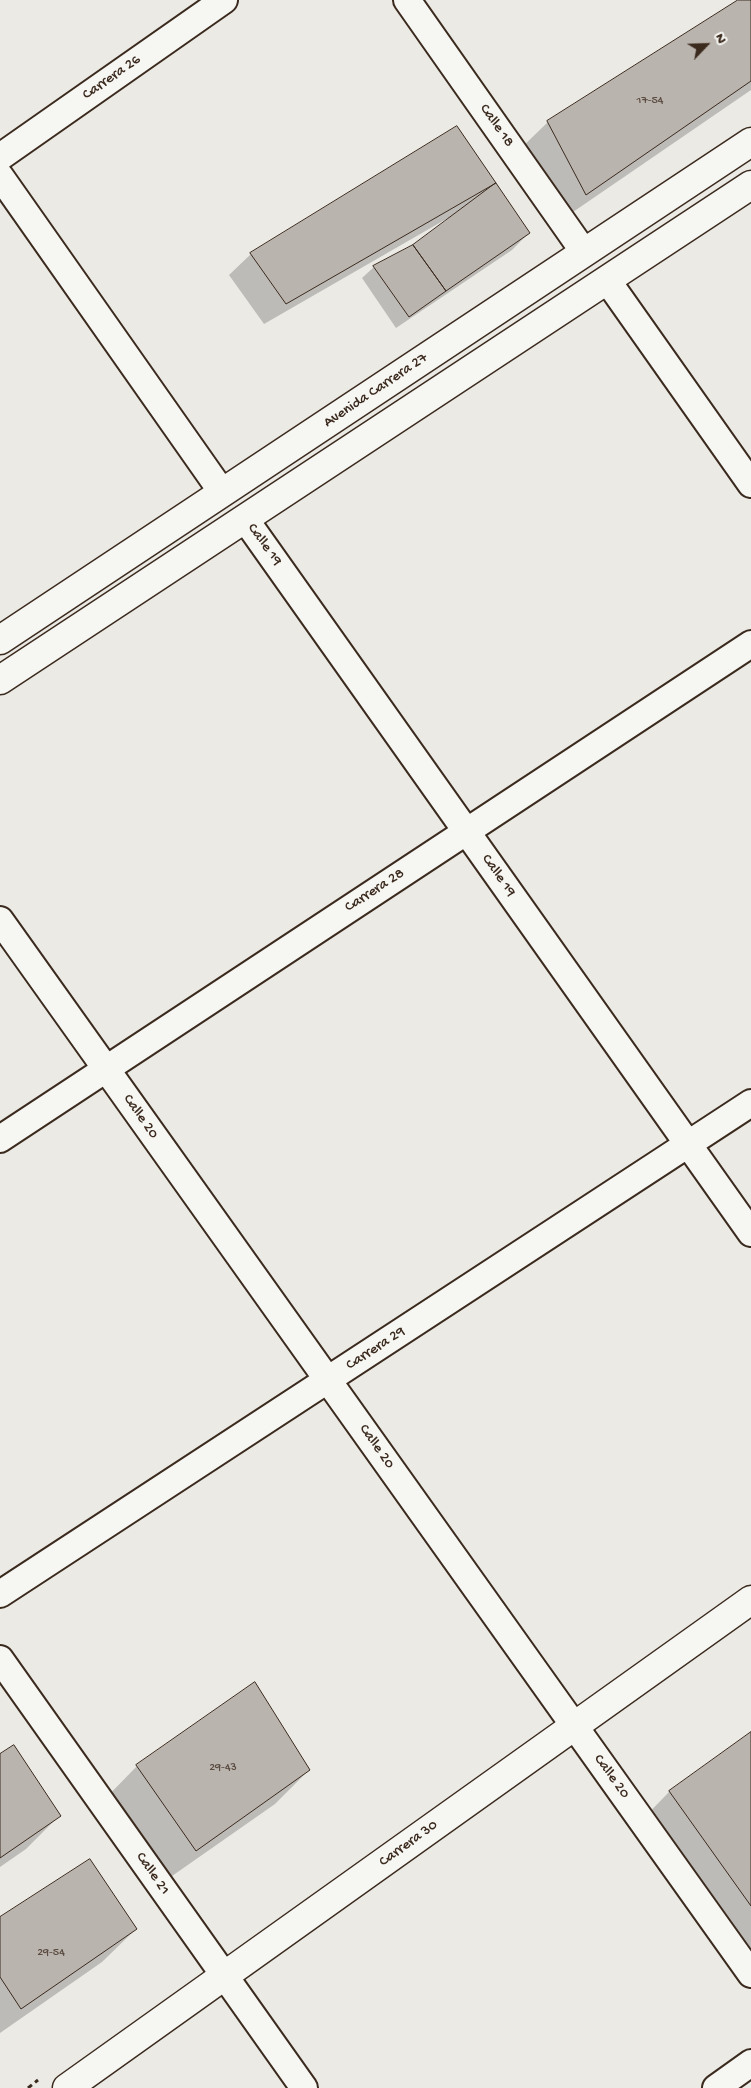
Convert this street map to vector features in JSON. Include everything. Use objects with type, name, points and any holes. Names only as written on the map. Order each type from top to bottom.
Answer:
[{"type":"main road","name":"Avenida Carrera 27","points":[[0,640],[751,142]]},
{"type":"main road","points":[[0,680],[751,185]]},
{"type":"main road","name":"Carrera 30","points":[[55,2082],[225,1976],[751,1600]]},
{"type":"street","name":"Carrera 26","points":[[0,157],[224,0]]},
{"type":"street","name":"Calle 18","points":[[407,0],[584,252]]},
{"type":"street","points":[[0,176],[222,492]]},
{"type":"street","points":[[607,280],[751,484]]},
{"type":"street","name":"Calle 19","points":[[245,519],[751,1233]]},
{"type":"street","name":"Carrera 28","points":[[0,1139],[751,644]]},
{"type":"street","name":"Calle 20","points":[[0,920],[751,1974]]},
{"type":"street","name":"Carrera 29","points":[[0,1594],[751,1103]]},
{"type":"street","name":"Calle 21","points":[[0,1659],[304,2088]]},
{"type":"street","points":[[716,2088],[751,2063]]},
{"type":"path","points":[[28,2088],[55,2082]]},
{"type":"building","points":[[738,0],[751,0],[751,81],[586,195],[547,121]]},
{"type":"building","points":[[457,126],[496,183],[286,304],[250,253]]},
{"type":"building","points":[[496,183],[530,233],[446,291],[413,245]]},
{"type":"building","points":[[413,245],[446,291],[409,317],[373,266]]},
{"type":"building","points":[[255,1682],[310,1770],[196,1851],[136,1765]]},
{"type":"building","points":[[751,1732],[751,1906],[669,1791]]},
{"type":"building","points":[[14,1745],[61,1816],[0,1858],[0,1754]]},
{"type":"building","points":[[90,1859],[137,1929],[21,2009],[0,1977],[0,1917]]}]
